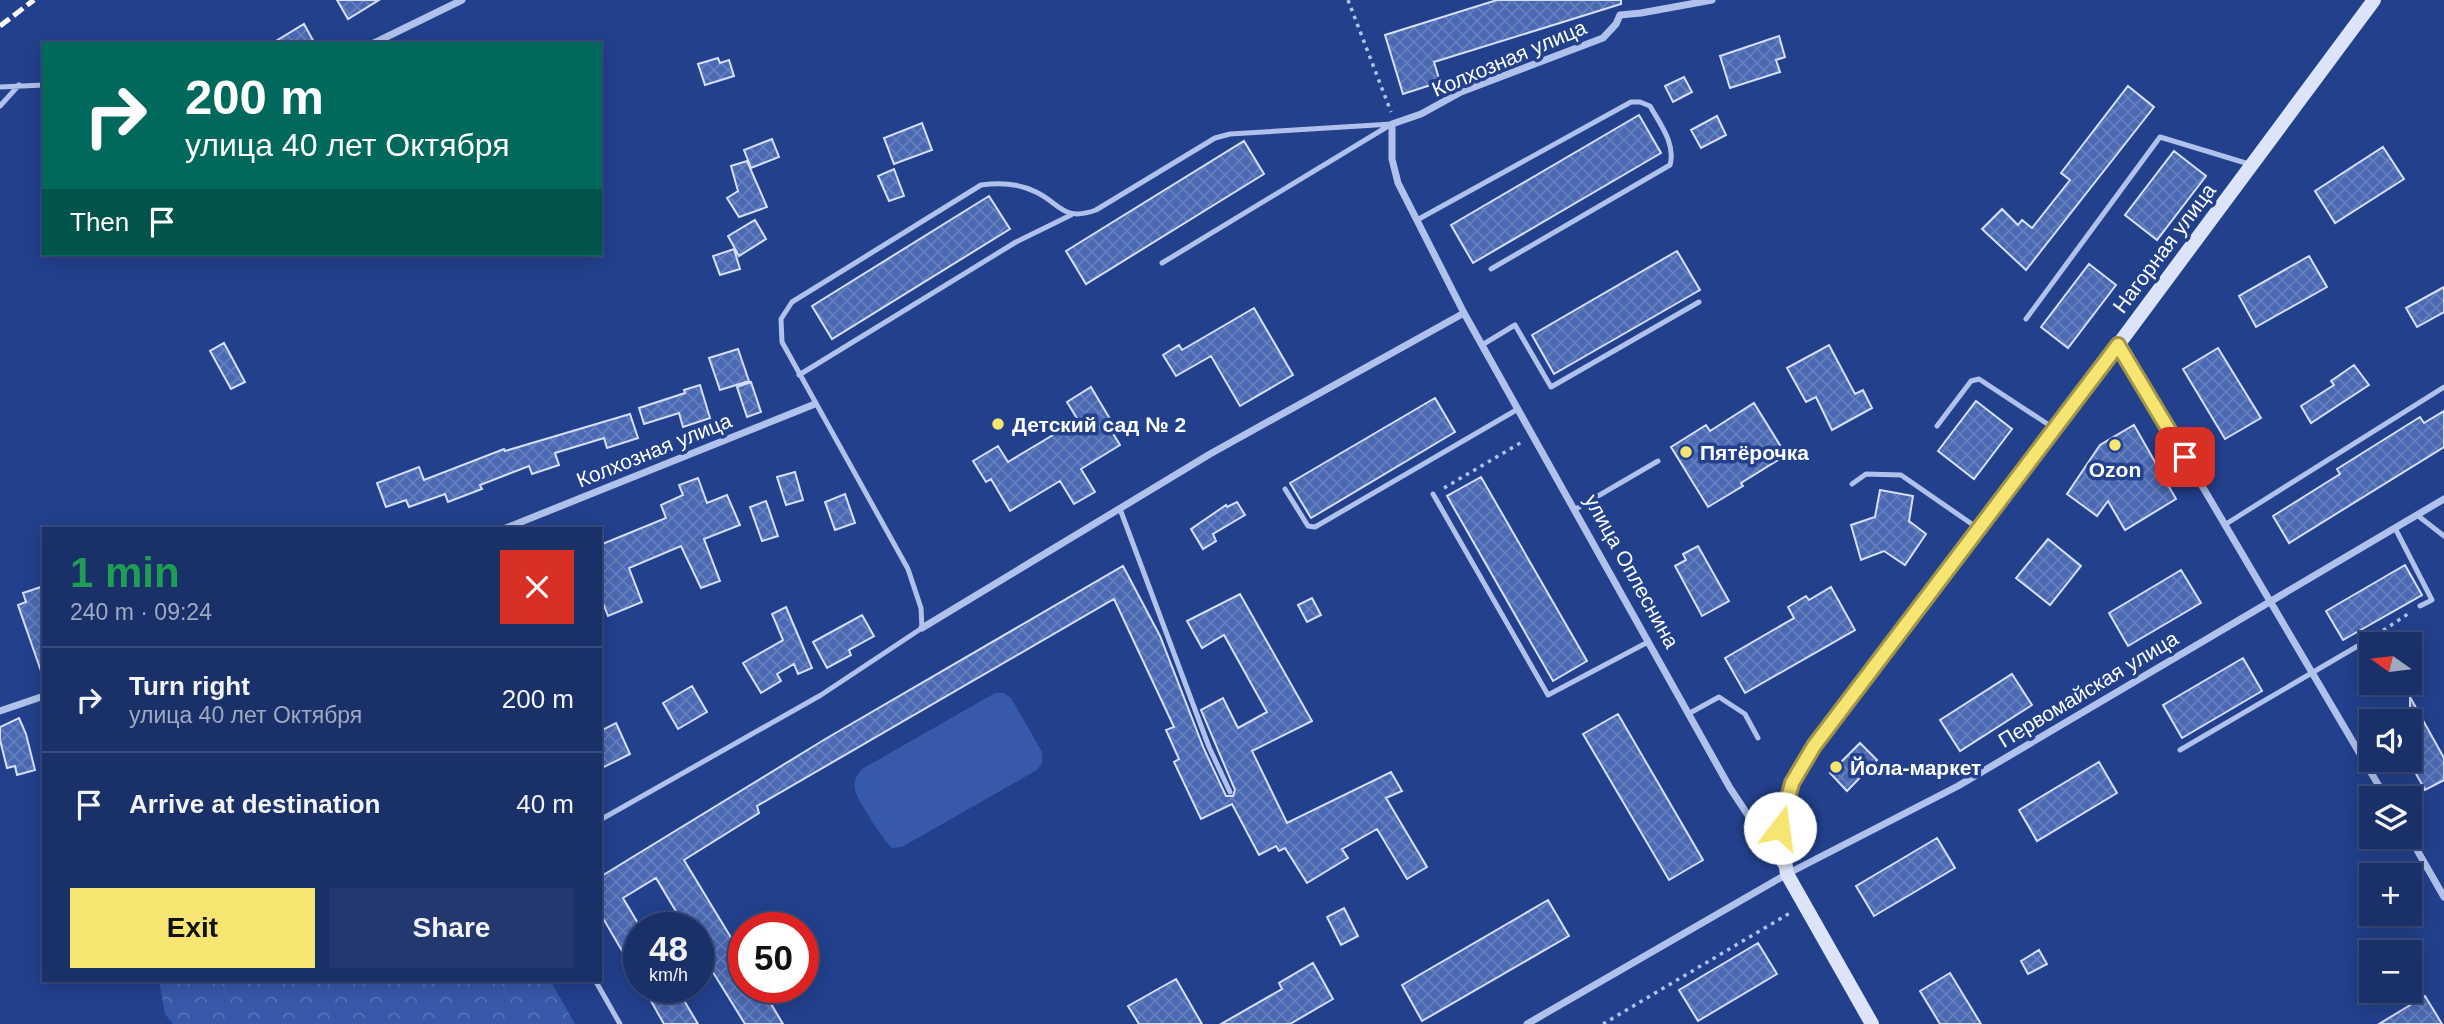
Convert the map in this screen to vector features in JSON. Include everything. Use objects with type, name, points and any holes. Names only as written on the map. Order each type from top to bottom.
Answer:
[{"type":"main road","name":"Нагорная улица","points":[[1787,874],[1780,828],[1792,783],[1814,746],[2118,345],[2374,0]]},
{"type":"main road","name":"улица Оплеснина","points":[[1787,874],[1872,1024]]},
{"type":"street","points":[[376,42],[462,0]]},
{"type":"street","name":"Колхозная улица","points":[[1392,124],[1421,114],[1461,92],[1603,38],[1620,15],[1712,0]]},
{"type":"street","name":"улица Оплеснина","points":[[1392,124],[1392,159],[1398,183],[1464,313],[1730,788],[1787,874]]},
{"type":"street","points":[[922,628],[1210,454],[1464,313]]},
{"type":"street","points":[[2118,345],[2379,786]]},
{"type":"street","name":"Колхозная улица","points":[[508,527],[815,404]]},
{"type":"street","name":"Первомайская улица","points":[[1527,1024],[1787,874],[1958,786],[2444,499]]},
{"type":"street","points":[[0,711],[42,697]]},
{"type":"street","points":[[2416,849],[2444,897]]},
{"type":"lane","points":[[0,106],[19,85]]},
{"type":"lane","points":[[0,88],[42,85]]},
{"type":"lane","points":[[1417,220],[1631,103],[1640,102],[1650,106],[1671,146],[1673,155],[1670,165],[1491,269]]},
{"type":"lane","points":[[799,375],[1016,242],[1071,215],[1083,215],[1096,210],[1215,138],[1230,134],[1392,124]]},
{"type":"lane","points":[[1162,263],[1392,124]]},
{"type":"lane","points":[[2026,318],[2160,137],[2252,165]]},
{"type":"lane","points":[[602,819],[821,695],[922,628],[921,608],[908,569],[785,350],[780,330],[781,319],[792,302],[981,185],[1010,183],[1040,193],[1071,215]]},
{"type":"lane","points":[[1482,345],[1515,325],[1551,387],[1699,302]]},
{"type":"lane","points":[[1937,426],[1971,381],[1979,379],[2054,429]]},
{"type":"lane","points":[[2225,524],[2444,387]]},
{"type":"lane","points":[[1285,488],[1308,526],[1315,527],[1518,409]]},
{"type":"lane","points":[[1574,509],[1658,461]]},
{"type":"lane","points":[[1852,484],[1866,474],[1901,475],[1979,529]]},
{"type":"lane","points":[[1433,494],[1548,695],[1648,642]]},
{"type":"lane","points":[[1120,509],[1209,747],[1230,792]]},
{"type":"lane","points":[[2417,515],[2444,536]]},
{"type":"lane","points":[[2395,528],[2432,600],[2420,606]]},
{"type":"lane","points":[[2180,750],[2359,646]]},
{"type":"lane","points":[[1688,714],[1719,697],[1745,714],[1758,738]]},
{"type":"lane","points":[[596,982],[620,1024]]},
{"type":"path","points":[[1348,0],[1391,106],[1392,124]]},
{"type":"path","points":[[1433,494],[1533,436]]},
{"type":"path","points":[[2380,632],[2420,606]]},
{"type":"path","points":[[1603,1024],[1804,905]]},
{"type":"green space","points":[[995,693],[1004,693],[1011,698],[1042,752],[1042,763],[1037,770],[902,847],[892,848],[857,795],[856,778],[862,769]]},
{"type":"green space","points":[[159,982],[551,982],[575,1024],[173,1024],[165,1014]]},
{"type":"building","points":[[337,0],[379,0],[348,19]]},
{"type":"building","points":[[1497,0],[1621,0],[1621,4],[1434,62],[1440,82],[1403,94],[1385,35]]},
{"type":"building","points":[[304,24],[314,42],[274,42]]},
{"type":"building","points":[[1779,36],[1785,57],[1776,60],[1780,72],[1730,88],[1720,56]]},
{"type":"building","points":[[718,58],[720,63],[729,60],[734,76],[705,85],[698,64]]},
{"type":"building","points":[[1684,77],[1692,92],[1673,102],[1665,86]]},
{"type":"building","points":[[2128,86],[2154,107],[2026,270],[1982,229],[2002,209],[2018,225],[2022,220],[2032,228],[2070,180],[2061,173]]},
{"type":"building","points":[[1639,115],[1661,153],[1473,263],[1451,225]]},
{"type":"building","points":[[1717,116],[1726,135],[1701,148],[1691,130]]},
{"type":"building","points":[[922,123],[932,150],[894,164],[884,138]]},
{"type":"building","points":[[772,139],[779,157],[751,168],[744,150]]},
{"type":"building","points":[[1244,141],[1264,174],[1086,284],[1066,251]]},
{"type":"building","points":[[2383,147],[2404,179],[2335,223],[2315,191]]},
{"type":"building","points":[[2174,151],[2206,176],[2157,240],[2125,215]]},
{"type":"building","points":[[747,161],[767,207],[739,217],[727,198],[738,191],[731,166]]},
{"type":"building","points":[[894,169],[904,196],[889,201],[878,176]]},
{"type":"building","points":[[989,196],[1010,229],[832,339],[812,306]]},
{"type":"building","points":[[755,220],[766,239],[739,256],[728,236]]},
{"type":"building","points":[[734,249],[740,269],[720,275],[713,256]]},
{"type":"building","points":[[1677,251],[1700,290],[1554,374],[1532,335]]},
{"type":"building","points":[[2309,256],[2327,287],[2256,327],[2239,296]]},
{"type":"building","points":[[2089,264],[2116,285],[2068,348],[2041,327]]},
{"type":"building","points":[[2444,287],[2444,312],[2417,327],[2406,308]]},
{"type":"building","points":[[1254,308],[1293,375],[1240,406],[1211,356],[1176,376],[1163,355],[1179,345],[1182,350]]},
{"type":"building","points":[[224,343],[245,382],[231,389],[210,351]]},
{"type":"building","points":[[1829,345],[1855,394],[1863,390],[1872,408],[1832,430],[1816,397],[1806,402],[1787,368]]},
{"type":"building","points":[[2218,348],[2261,418],[2225,439],[2183,369]]},
{"type":"building","points":[[738,349],[749,381],[720,390],[709,358]]},
{"type":"building","points":[[2354,365],[2369,385],[2311,423],[2301,406],[2334,385],[2331,381]]},
{"type":"building","points":[[751,382],[761,412],[747,417],[737,387]]},
{"type":"building","points":[[700,385],[710,418],[683,427],[679,413],[644,424],[639,408],[685,393],[684,390]]},
{"type":"building","points":[[1091,387],[1110,419],[1106,422],[1120,445],[1081,469],[1095,492],[1074,504],[1060,481],[1010,511],[991,479],[986,482],[973,461],[998,446],[1008,462],[1078,420],[1067,402]]},
{"type":"building","points":[[1435,398],[1455,432],[1311,518],[1290,483]]},
{"type":"building","points":[[1976,401],[2012,429],[1974,479],[1938,451]]},
{"type":"building","points":[[1754,403],[1786,455],[1708,507],[1671,447],[1706,425],[1710,431]]},
{"type":"building","points":[[2444,411],[2444,447],[2289,543],[2273,516],[2340,474],[2337,469],[2420,417],[2424,423]]},
{"type":"building","points":[[630,414],[638,438],[607,448],[604,438],[555,453],[559,465],[532,474],[529,466],[480,485],[482,489],[448,502],[445,494],[409,507],[406,500],[386,507],[377,483],[419,467],[424,480],[504,449],[505,451]]},
{"type":"building","points":[[2134,425],[2176,499],[2125,530],[2108,501],[2097,516],[2067,494],[2100,445]]},
{"type":"building","points":[[795,472],[803,500],[786,505],[777,477]]},
{"type":"building","points":[[1481,477],[1587,661],[1553,681],[1447,496]]},
{"type":"building","points":[[698,478],[707,503],[727,495],[740,525],[704,539],[720,581],[701,588],[681,546],[629,568],[642,602],[608,616],[602,600],[602,544],[666,518],[661,505],[683,495],[679,485]]},
{"type":"building","points":[[1880,490],[1913,496],[1909,521],[1926,534],[1905,565],[1884,551],[1861,560],[1851,525],[1875,517]]},
{"type":"building","points":[[845,494],[855,523],[835,530],[825,502]]},
{"type":"building","points":[[766,501],[778,536],[762,541],[750,507]]},
{"type":"building","points":[[1237,502],[1245,515],[1213,534],[1216,541],[1203,549],[1191,529],[1226,505],[1227,507]]},
{"type":"building","points":[[2048,539],[2081,566],[2050,605],[2016,578]]},
{"type":"building","points":[[1698,546],[1729,601],[1702,616],[1675,566],[1686,560],[1683,554]]},
{"type":"building","points":[[2405,565],[2422,595],[2343,640],[2326,611]]},
{"type":"building","points":[[1123,566],[1160,636],[1204,749],[1226,796],[1233,796],[1235,790],[1201,710],[1223,698],[1238,728],[1267,712],[1224,635],[1202,648],[1187,621],[1240,594],[1312,721],[1252,751],[1287,823],[1391,772],[1402,791],[1386,798],[1427,867],[1407,879],[1377,829],[1342,849],[1348,858],[1307,883],[1285,848],[1279,851],[1276,846],[1259,855],[1232,804],[1201,819],[1174,762],[1179,759],[1166,730],[1174,727],[1114,599],[757,806],[759,813],[684,860],[728,933],[728,997],[714,974],[714,912],[676,912],[656,878],[623,898],[631,912],[623,912],[623,953],[602,916],[602,876],[827,738]]},
{"type":"building","points":[[2181,570],[2201,603],[2128,646],[2109,613]]},
{"type":"building","points":[[42,587],[42,671],[18,605],[26,602],[23,593]]},
{"type":"building","points":[[1831,587],[1855,630],[1745,693],[1725,658],[1794,618],[1788,607],[1806,596],[1809,600]]},
{"type":"building","points":[[1312,598],[1321,615],[1307,622],[1298,605]]},
{"type":"building","points":[[786,607],[812,668],[798,674],[794,664],[777,674],[781,681],[761,693],[743,663],[783,640],[772,614]]},
{"type":"building","points":[[862,615],[874,636],[849,650],[851,655],[827,668],[813,642]]},
{"type":"building","points":[[2243,658],[2262,691],[2182,738],[2163,705]]},
{"type":"building","points":[[2012,674],[2032,705],[1960,751],[1940,720]]},
{"type":"building","points":[[692,686],[707,712],[678,729],[663,703]]},
{"type":"building","points":[[2410,697],[2417,709],[2410,709]]},
{"type":"building","points":[[1618,714],[1703,860],[1669,880],[1583,734]]},
{"type":"building","points":[[19,718],[35,770],[17,775],[15,766],[7,768],[0,740],[0,727]]},
{"type":"building","points":[[2422,719],[2444,758],[2444,780],[2425,790],[2415,772],[2422,772]]},
{"type":"building","points":[[616,723],[630,754],[602,768],[602,730]]},
{"type":"building","points":[[1860,743],[1877,760],[1847,791],[1830,773]]},
{"type":"building","points":[[2099,762],[2117,793],[2037,841],[2019,810]]},
{"type":"building","points":[[1937,838],[1955,868],[1874,916],[1856,886]]},
{"type":"building","points":[[1548,900],[1569,936],[1422,1021],[1402,985]]},
{"type":"building","points":[[1344,908],[1358,936],[1341,945],[1327,917]]},
{"type":"building","points":[[1758,943],[1777,974],[1698,1021],[1679,990]]},
{"type":"building","points":[[2039,950],[2047,964],[2028,974],[2021,961]]},
{"type":"building","points":[[1313,963],[1333,999],[1290,1024],[1221,1024],[1282,989],[1279,983]]},
{"type":"building","points":[[1950,973],[1981,1024],[1940,1024],[1920,991]]},
{"type":"building","points":[[1176,979],[1202,1024],[1139,1024],[1128,1006]]},
{"type":"building","points":[[2425,996],[2442,1024],[2379,1024],[2414,1003],[2422,1003]]},
{"type":"building","points":[[652,1003],[686,1003],[698,1024],[664,1024]]},
{"type":"building","points":[[732,1003],[771,1003],[783,1024],[745,1024]]},
{"type":"railway","points":[[0,26],[34,0]]},
{"type":"place","name":"Детский сад № 2","points":[[998,424]]},
{"type":"place","name":"Ozon","points":[[2115,445]]},
{"type":"place","name":"Пятёрочка","points":[[1686,452]]},
{"type":"place","name":"Йола-маркет","points":[[1836,767]]},
{"type":"route","points":[[1780,828],[1792,783],[1814,746],[2118,345],[2185,457]]}]
